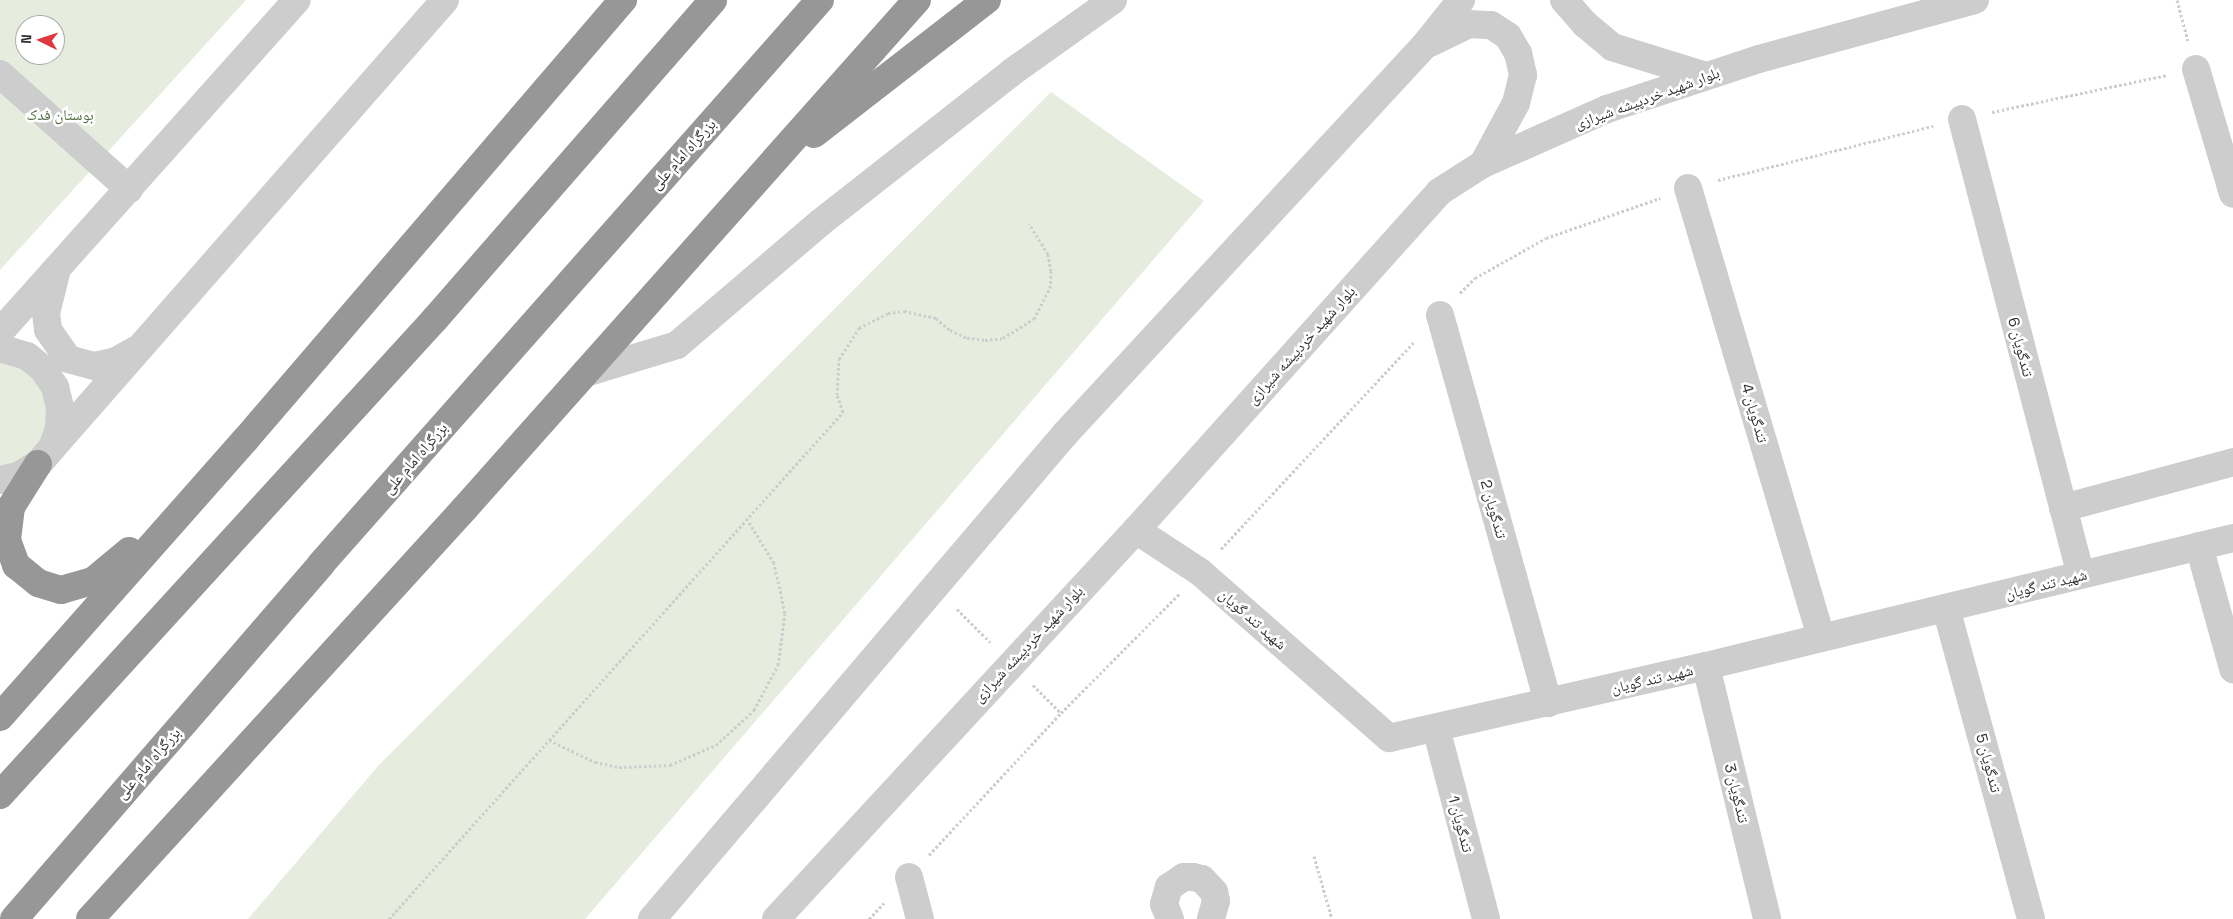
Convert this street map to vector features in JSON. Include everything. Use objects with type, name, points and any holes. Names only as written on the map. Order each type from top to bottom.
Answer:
[{"type":"highway","points":[[0,717],[196,496],[622,0]]},
{"type":"highway","points":[[0,794],[435,319],[713,0]]},
{"type":"highway","name":"بزرگراه امام علی","points":[[14,919],[328,557],[820,0]]},
{"type":"highway","points":[[90,919],[585,373],[917,0]]},
{"type":"highway","points":[[762,175],[987,0]]},
{"type":"highway","points":[[38,464],[11,507],[7,540],[16,565],[38,583],[61,590],[93,581],[196,496]]},
{"type":"street","points":[[0,332],[297,0]]},
{"type":"street","points":[[0,480],[18,476],[38,464],[445,0]]},
{"type":"street","points":[[585,373],[677,345],[821,222],[1012,72],[1113,0]]},
{"type":"street","points":[[652,919],[1065,434],[1425,45],[1461,0]]},
{"type":"street","points":[[1564,0],[1585,24],[1612,47],[1706,76]]},
{"type":"street","name":"بلوار شهید خردپیشه شیرازی","points":[[776,919],[1136,530],[1439,192],[1483,164],[1608,109],[1706,76],[1975,0]]},
{"type":"street","points":[[1425,45],[1469,24],[1491,25],[1508,36],[1518,53],[1523,75],[1516,103],[1483,164]]},
{"type":"street","points":[[2196,69],[2233,194]]},
{"type":"street","points":[[0,74],[129,189]]},
{"type":"street","name":"تندگویان 6","points":[[1962,118],[2081,575]]},
{"type":"street","name":"تندگویان 4","points":[[1688,188],[1821,638]]},
{"type":"street","points":[[57,269],[46,313],[48,330],[68,359],[94,366],[116,361],[141,347]]},
{"type":"street","name":"تندگویان 2","points":[[1440,315],[1548,703]]},
{"type":"street","points":[[0,348],[27,356],[43,369],[55,387],[60,407],[59,428],[52,448],[38,464]]},
{"type":"street","points":[[2064,508],[2233,462]]},
{"type":"street","name":"شهید تند گویان","points":[[1136,530],[1200,572],[1389,738],[1706,666],[2233,538]]},
{"type":"street","points":[[2199,546],[2233,669]]},
{"type":"street","name":"تندگویان 5","points":[[1946,608],[2031,919]]},
{"type":"street","name":"تندگویان 3","points":[[1706,666],[1767,919]]},
{"type":"street","name":"تندگویان 1","points":[[1436,728],[1486,919]]},
{"type":"street","points":[[909,877],[920,919]]},
{"type":"street","points":[[1170,919],[1164,904],[1169,888],[1184,877],[1193,877],[1202,879],[1214,892],[1215,910],[1211,919]]},
{"type":"path","points":[[2177,0],[2196,69]]},
{"type":"path","points":[[388,919],[843,412],[837,395],[836,377],[847,342],[859,328],[888,313],[904,311],[936,318],[950,330],[967,338],[985,340],[1003,338],[1034,319],[1050,288],[1051,271],[1048,254],[1029,224]]},
{"type":"path","points":[[549,740],[594,762],[636,768],[670,765],[716,745],[754,710],[778,665],[784,639],[785,614],[774,563],[747,519]]},
{"type":"path","points":[[1314,856],[1332,919]]},
{"type":"green space","name":"بوستان فدک","points":[[0,0],[246,0],[0,270]]},
{"type":"green space","points":[[1051,92],[1204,201],[585,919],[248,919],[378,766]]},
{"type":"green space","points":[[0,359],[13,362],[41,384],[50,419],[35,452],[0,470]]}]
